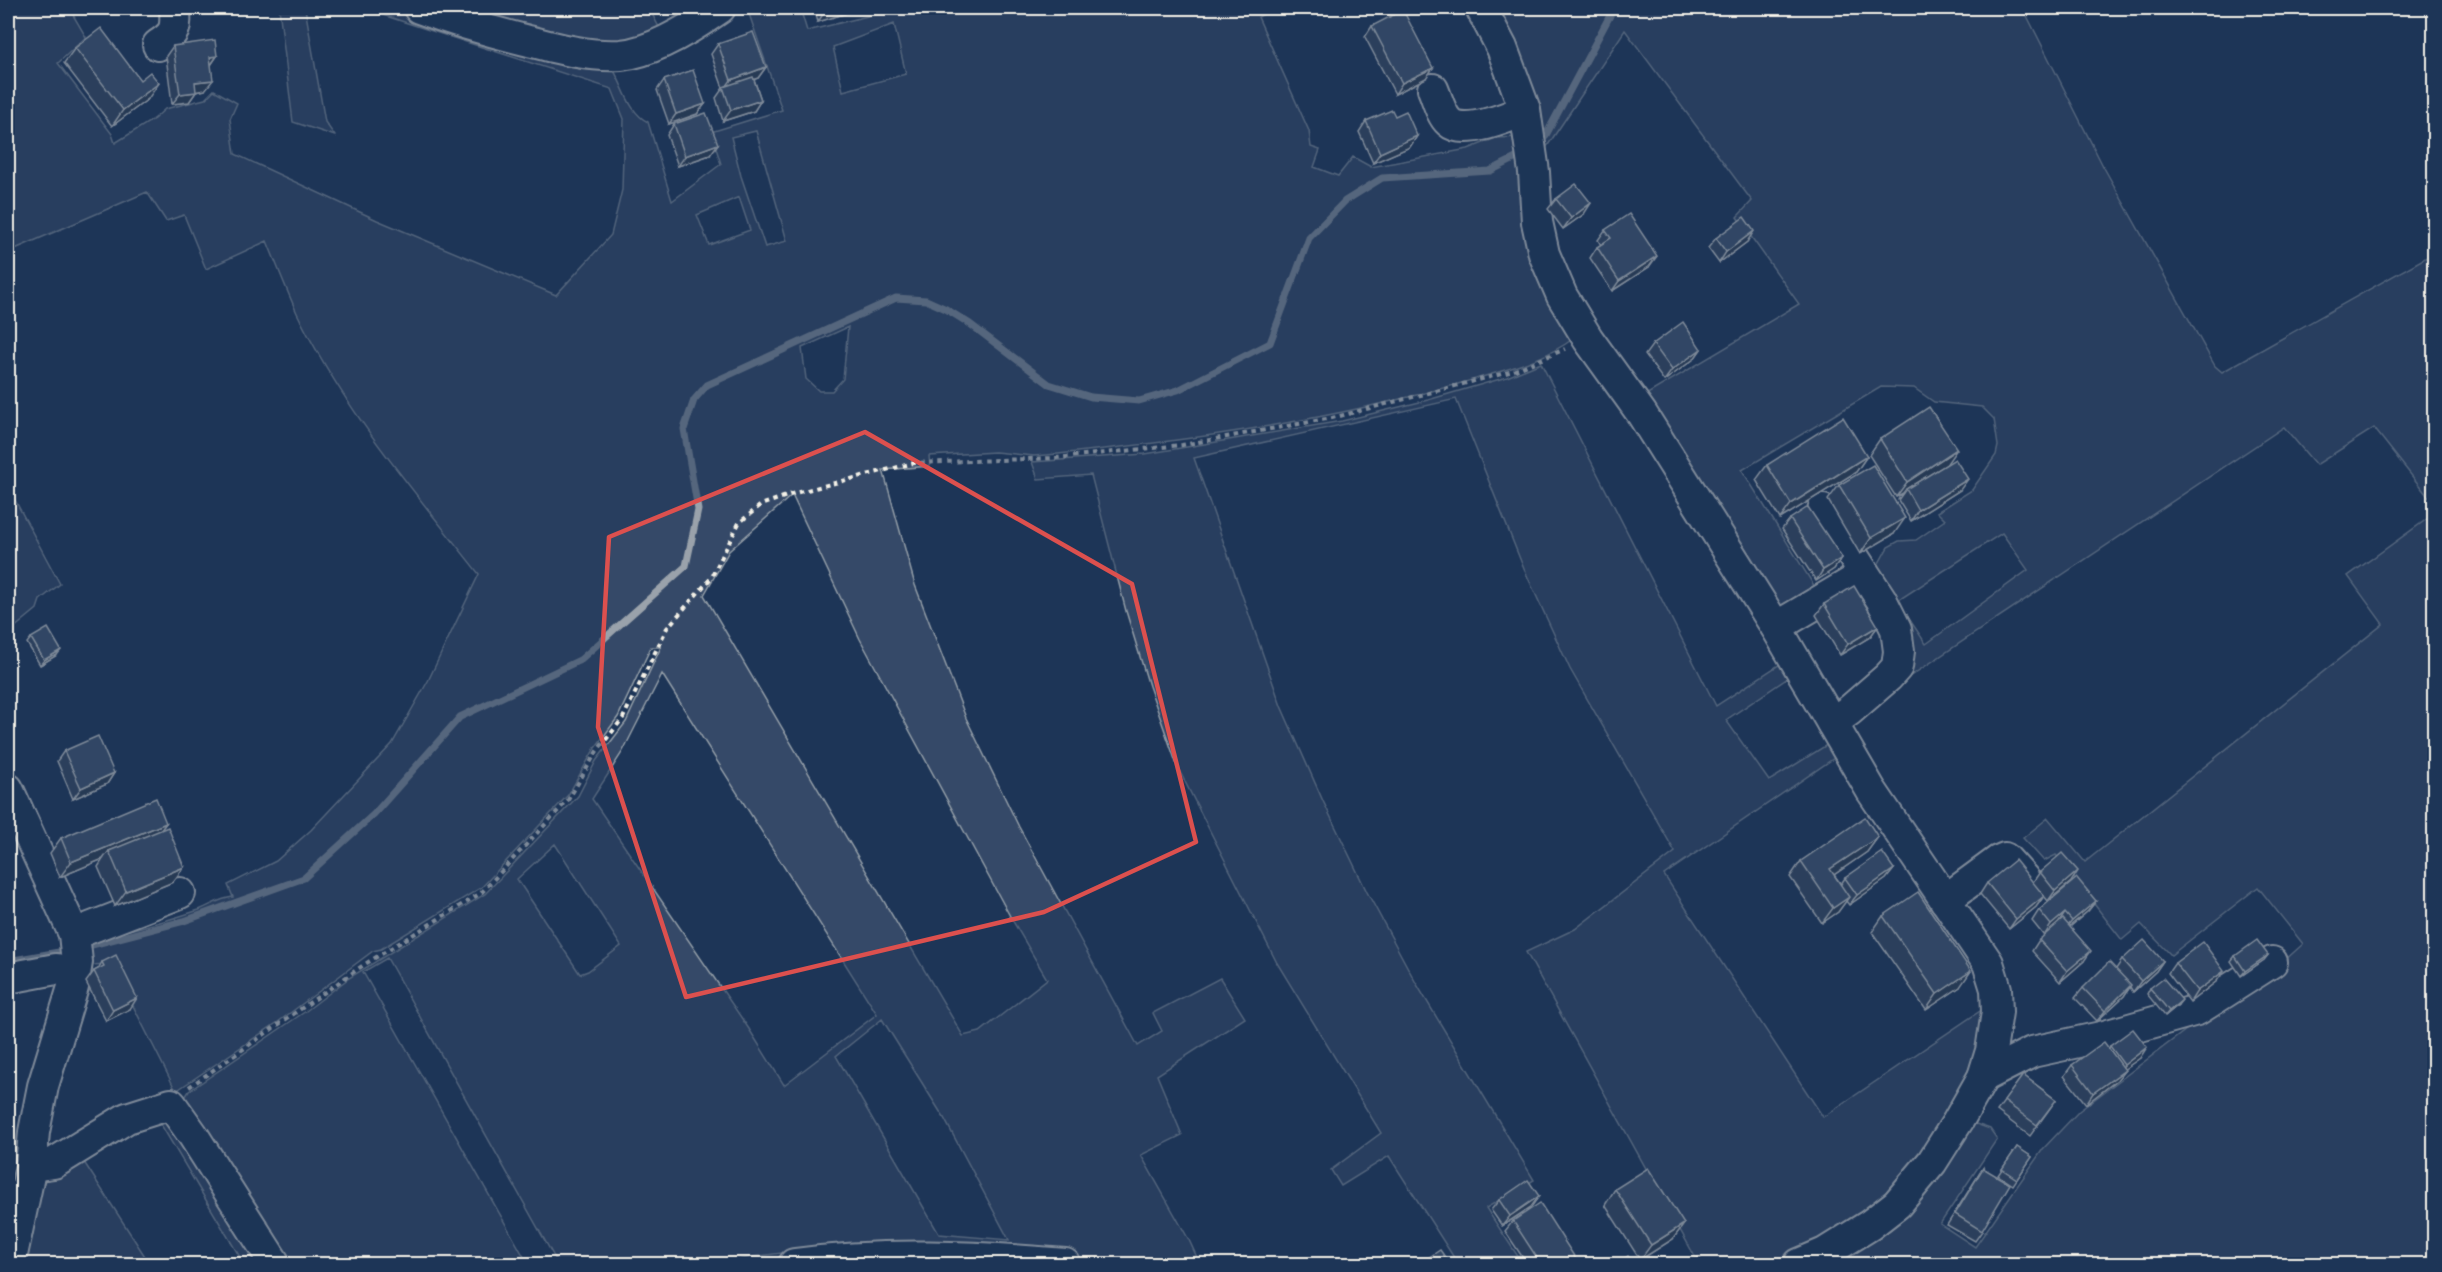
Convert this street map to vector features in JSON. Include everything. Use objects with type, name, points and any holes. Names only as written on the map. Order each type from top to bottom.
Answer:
[{"type":"street","points":[[158,45],[172,36],[176,25],[175,8]]},
{"type":"street","points":[[419,8],[447,18],[565,50],[623,55],[672,38],[720,8]]},
{"type":"street","points":[[1481,8],[1502,48],[1529,137],[1537,222],[1544,254],[1562,296],[1588,339],[1642,414],[1776,627],[1871,790],[1988,963],[1996,989],[1997,1012],[1991,1051],[1983,1077],[1932,1162],[1897,1204],[1861,1231],[1825,1253],[1799,1264]]},
{"type":"street","points":[[1433,88],[1449,122],[1459,128],[1495,121],[1529,137]]},
{"type":"street","points":[[1823,510],[1881,599],[1896,629],[1899,651],[1897,667],[1850,710],[1832,723]]},
{"type":"street","points":[[1776,627],[1864,575]]},
{"type":"street","points":[[8,789],[75,952],[73,987],[43,1086],[34,1132],[31,1166],[10,1264]]},
{"type":"street","points":[[1945,900],[2005,858],[2024,879]]},
{"type":"street","points":[[8,978],[56,969],[75,952],[180,893]]},
{"type":"street","points":[[1983,1077],[2032,1052],[2101,1037],[2197,1010],[2272,962]]},
{"type":"street","points":[[31,1166],[54,1162],[127,1118],[171,1104],[276,1264]]},
{"type":"street","points":[[794,1264],[845,1257],[963,1256],[1003,1261],[1065,1264]]},
{"type":"path","points":[[171,1104],[189,1087],[364,964],[481,893],[568,800],[597,751],[623,718],[667,628],[711,578],[739,523],[761,505],[795,492],[914,463],[1056,458],[1182,445],[1332,418],[1513,371],[1588,339]]},
{"type":"highlighted area","points":[[865,432],[1132,584],[1196,842],[1044,912],[686,997],[598,727],[609,537]]},
{"type":"shaded area","points":[[8,8],[69,8],[86,37],[58,63],[112,134],[115,143],[154,119],[165,109],[205,99],[214,90],[237,103],[230,119],[235,154],[377,220],[556,295],[611,235],[622,190],[624,119],[612,89],[361,8],[403,8],[443,24],[608,61],[630,103],[648,122],[672,201],[721,164],[711,132],[782,110],[747,8],[800,8],[807,31],[900,8],[1275,8],[1258,17],[1309,131],[1311,147],[1320,150],[1314,167],[1338,176],[1353,157],[1371,167],[1468,149],[1496,138],[1521,137],[1574,338],[1550,353],[1522,365],[1415,395],[1314,418],[1212,435],[1058,454],[1034,456],[995,452],[929,456],[930,466],[883,470],[915,585],[966,718],[1019,827],[1138,1046],[1162,1031],[1153,1013],[1220,978],[1245,1018],[1157,1075],[1182,1135],[1141,1155],[1200,1264],[1103,1264],[1020,1248],[828,1247],[751,1257],[721,1264],[558,1264],[387,958],[363,972],[528,1264],[285,1264],[182,1102],[189,1091],[306,1011],[349,978],[485,894],[578,796],[596,761],[626,722],[661,647],[651,647],[618,717],[595,748],[568,795],[482,887],[381,949],[373,951],[278,1022],[176,1091],[112,964],[89,965],[85,936],[113,933],[157,923],[233,897],[228,885],[276,861],[311,830],[392,744],[428,681],[479,574],[381,448],[336,383],[297,313],[267,241],[206,269],[184,215],[166,221],[147,192],[8,252]],"holes":[[[894,24],[906,74],[843,91],[833,47]],[[756,131],[787,241],[765,247],[741,176],[731,137]],[[739,197],[750,230],[709,245],[697,215]],[[848,327],[843,379],[832,391],[819,391],[806,379],[802,348]],[[792,495],[860,639],[1011,918],[1047,979],[980,1032],[963,1036],[704,595],[729,551]],[[662,674],[877,1014],[784,1085],[749,1029],[592,799],[623,751]],[[555,844],[621,946],[588,971],[580,974],[517,879]],[[882,1019],[944,1118],[1009,1240],[939,1234],[836,1056]]]},
{"type":"shaded area","points":[[279,8],[305,8],[325,122],[335,136],[293,122]]},
{"type":"shaded area","points":[[437,8],[649,8],[663,35],[598,48]]},
{"type":"shaded area","points":[[1487,8],[2023,8],[2103,166],[2215,366],[2222,372],[2434,253],[2434,504],[2374,428],[2316,465],[2284,427],[1876,699],[1891,679],[1878,565],[1888,547],[1899,541],[1916,540],[1945,520],[1937,512],[1972,490],[1996,455],[1998,446],[1994,419],[1982,407],[1934,402],[1914,388],[1881,387],[1742,470],[1818,592],[1788,606],[1774,606],[1639,399],[1799,304],[1737,217],[1752,201],[1625,30],[1542,154]],"holes":[[[2002,533],[2028,570],[1926,644],[1897,601]]]},
{"type":"shaded area","points":[[1541,363],[1716,706],[1788,659],[1840,754],[1664,875],[1823,1117],[1989,1005],[1977,1071],[1895,1196],[1813,1248],[1782,1264],[1699,1264],[1526,952],[1575,929],[1675,852],[1570,669],[1524,569],[1456,399],[1194,458],[1281,706],[1323,801],[1367,892],[1416,983],[1534,1180],[1486,1208],[1523,1264],[1458,1264],[1389,1156],[1341,1186],[1331,1170],[1381,1133],[1277,963],[1178,768],[1126,611],[1091,475],[1038,479],[1032,462],[1145,454],[1342,421],[1428,400],[1507,377]],"holes":[[[1788,678],[1830,743],[1769,781],[1726,720]]]},
{"type":"shaded area","points":[[8,487],[60,584],[40,600],[37,609],[8,633]]},
{"type":"shaded area","points":[[2434,514],[2434,1264],[1831,1264],[1963,1127],[1976,1124],[1990,1129],[1997,1139],[1940,1224],[1975,1247],[2043,1149],[2079,1111],[2219,1005],[2273,971],[2303,944],[2258,887],[2171,955],[2141,924],[2122,940],[2056,855],[2044,861],[2023,838],[2048,818],[2085,862],[2383,624],[2348,576]]},
{"type":"shaded area","points":[[157,1118],[166,1118],[268,1264],[244,1264]]},
{"type":"shaded area","points":[[82,1159],[150,1264],[16,1264],[34,1191],[52,1174]]},
{"type":"building","points":[[1403,10],[1433,68],[1402,83],[1372,26]]},
{"type":"building","points":[[101,28],[140,80],[150,72],[159,83],[123,110],[75,48]]},
{"type":"building","points":[[753,32],[766,67],[731,80],[718,44]]},
{"type":"building","points":[[215,40],[217,56],[210,57],[213,80],[195,82],[196,92],[180,94],[173,46]]},
{"type":"building","points":[[693,70],[705,104],[676,114],[664,80]]},
{"type":"building","points":[[753,77],[761,100],[731,110],[723,87]]},
{"type":"building","points":[[1392,110],[1395,116],[1406,111],[1417,136],[1380,153],[1366,121]]},
{"type":"building","points":[[706,113],[718,144],[685,156],[674,124]]},
{"type":"building","points":[[1576,184],[1591,203],[1571,218],[1556,199]]},
{"type":"building","points":[[1629,214],[1657,256],[1619,281],[1597,247],[1611,238],[1605,230]]},
{"type":"building","points":[[1744,217],[1754,231],[1726,252],[1716,238]]},
{"type":"building","points":[[1683,322],[1701,349],[1672,370],[1653,344]]},
{"type":"building","points":[[1929,407],[1957,449],[1907,482],[1880,439]]},
{"type":"building","points":[[1843,417],[1867,456],[1791,504],[1767,465]]},
{"type":"building","points":[[1955,459],[1968,479],[1918,510],[1906,489]]},
{"type":"building","points":[[1873,465],[1905,518],[1871,538],[1839,485]]},
{"type":"building","points":[[1808,507],[1842,558],[1823,570],[1790,519]]},
{"type":"building","points":[[1854,586],[1878,626],[1848,644],[1824,604]]},
{"type":"building","points":[[48,628],[61,650],[44,660],[31,638]]},
{"type":"building","points":[[98,736],[114,773],[81,788],[64,751]]},
{"type":"building","points":[[156,798],[166,823],[71,862],[61,838]]},
{"type":"building","points":[[1865,817],[1878,837],[1830,869],[1849,897],[1833,908],[1801,861]]},
{"type":"building","points":[[168,827],[184,867],[126,891],[109,851]]},
{"type":"building","points":[[1882,852],[1894,869],[1857,895],[1845,878]]},
{"type":"building","points":[[2062,853],[2078,871],[2055,891],[2040,872]]},
{"type":"building","points":[[2015,860],[2044,896],[2016,919],[1987,883]]},
{"type":"building","points":[[2077,878],[2096,901],[2072,921],[2065,913],[2051,925],[2039,910]]},
{"type":"building","points":[[1918,892],[1971,971],[1937,994],[1883,916]]},
{"type":"building","points":[[2063,919],[2091,951],[2067,971],[2039,940]]},
{"type":"building","points":[[2144,940],[2163,961],[2141,981],[2122,960]]},
{"type":"building","points":[[2257,940],[2268,955],[2245,971],[2235,956]]},
{"type":"building","points":[[2203,942],[2224,971],[2197,991],[2175,963]]},
{"type":"building","points":[[116,955],[137,998],[113,1010],[94,971],[104,966],[102,962]]},
{"type":"building","points":[[2109,962],[2131,985],[2105,1011],[2083,988]]},
{"type":"building","points":[[2163,978],[2182,1000],[2169,1011],[2150,988]]},
{"type":"building","points":[[2133,1029],[2147,1047],[2124,1065],[2110,1046]]},
{"type":"building","points":[[2104,1042],[2125,1070],[2093,1093],[2072,1065]]},
{"type":"building","points":[[2023,1075],[2056,1100],[2037,1125],[2004,1101]]},
{"type":"building","points":[[8,1125],[12,1125],[8,1158]]},
{"type":"building","points":[[2017,1147],[2032,1157],[2017,1179],[2002,1169]]},
{"type":"building","points":[[1648,1168],[1684,1224],[1651,1245],[1615,1189]]},
{"type":"building","points":[[1983,1168],[2010,1184],[1982,1231],[1955,1214]]},
{"type":"building","points":[[1528,1180],[1539,1196],[1510,1216],[1499,1200]]},
{"type":"building","points":[[1540,1203],[1579,1264],[1560,1264],[1556,1259],[1541,1264],[1513,1221]]},
{"type":"building","points":[[1440,1250],[1450,1264],[1419,1264]]},
{"type":"building","points":[[1628,1256],[1634,1264],[1616,1264]]},
{"type":"building","points":[[1699,1257],[1704,1264],[1687,1264]]},
{"type":"waterway","points":[[1539,142],[1546,135],[1614,8]]},
{"type":"waterway","points":[[84,947],[184,921],[304,878],[374,814],[460,717],[580,660],[686,566],[698,510],[684,429],[694,400],[707,385],[896,298],[926,300],[946,309],[970,324],[1049,384],[1091,397],[1139,401],[1178,390],[1270,343],[1309,238],[1345,201],[1382,178],[1490,171],[1524,154]]},
{"type":"waterway","points":[[8,961],[70,950]]}]
